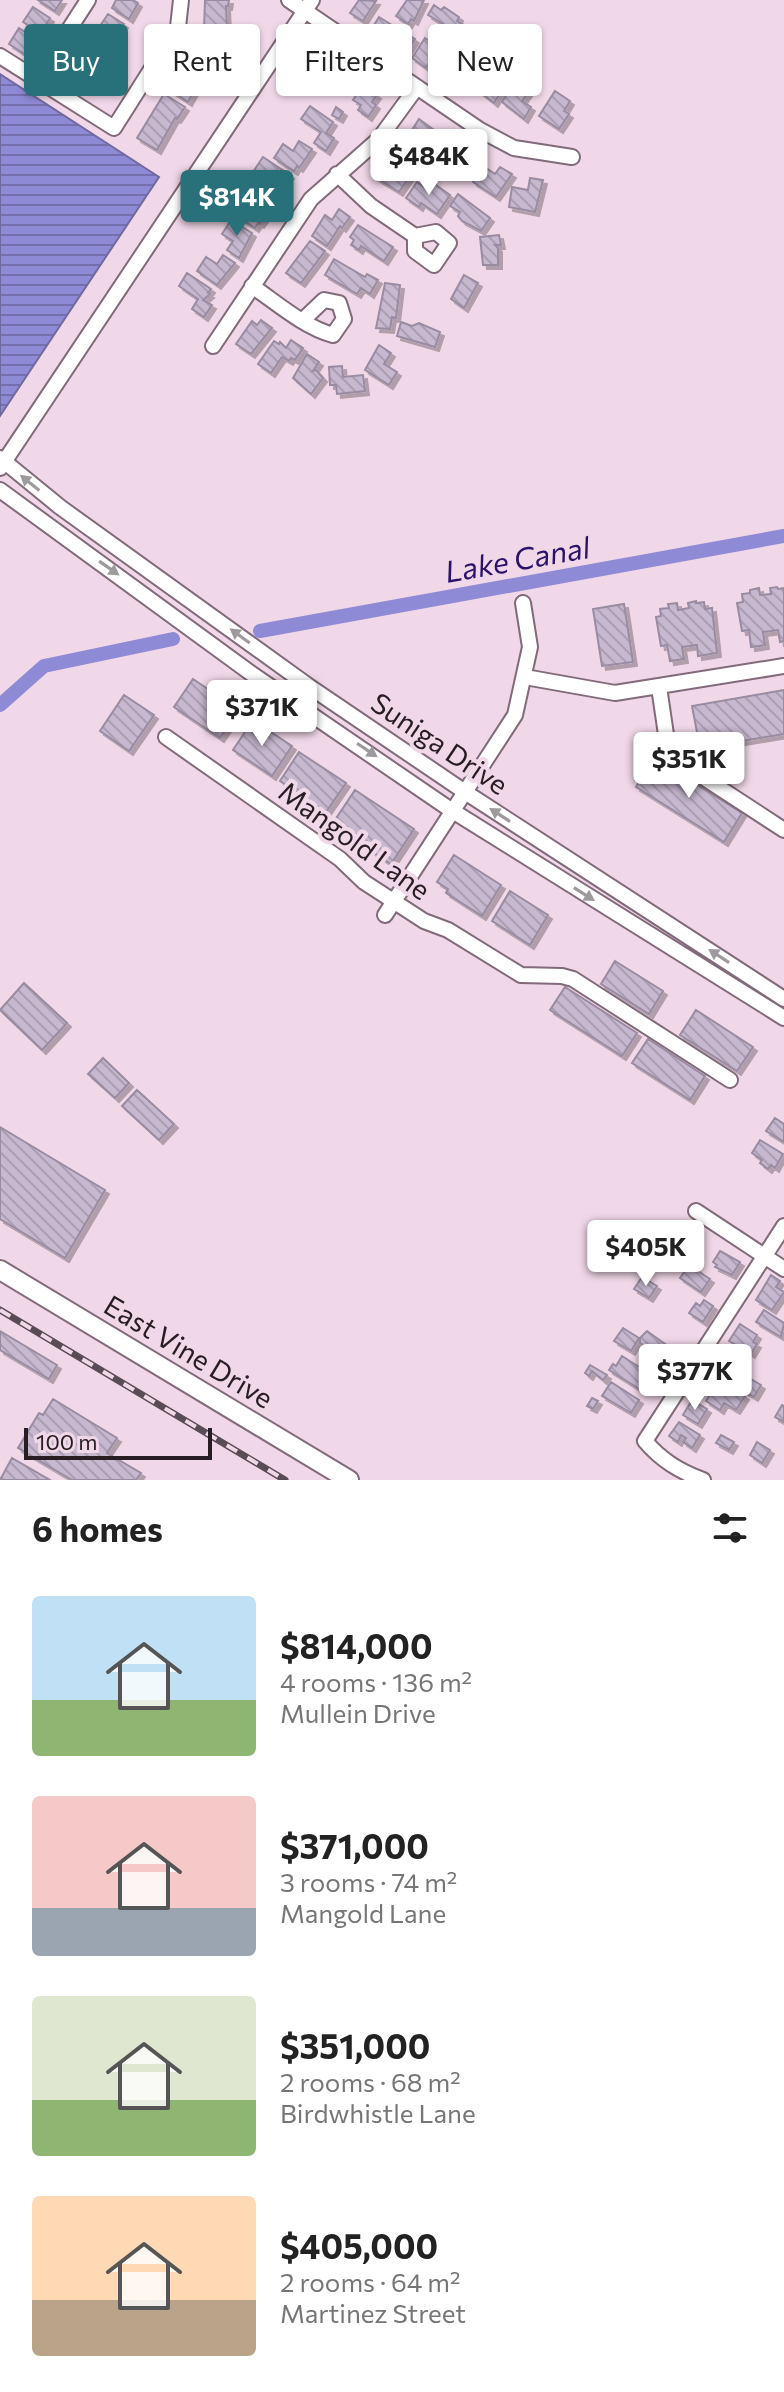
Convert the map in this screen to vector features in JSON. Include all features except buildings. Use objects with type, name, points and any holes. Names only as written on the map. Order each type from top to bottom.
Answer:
[{"type":"main road","name":"East Vine Drive","points":[[0,1270],[349,1480]]},
{"type":"street","points":[[73,24],[88,0]]},
{"type":"street","points":[[64,96],[114,128],[178,27],[181,0]]},
{"type":"street","points":[[289,0],[309,5],[417,87],[480,130],[514,148],[572,157]]},
{"type":"street","points":[[2,463],[309,5]]},
{"type":"street","points":[[0,56],[24,71]]},
{"type":"street","points":[[213,346],[311,199],[379,139],[417,87]]},
{"type":"street","points":[[337,174],[371,206],[415,236]]},
{"type":"street","points":[[252,286],[303,320]]},
{"type":"street","name":"Suniga Drive","points":[[2,463],[310,687],[465,792],[784,999]]},
{"type":"street","name":"Suniga Drive","points":[[0,490],[252,674],[453,811],[784,1018]]},
{"type":"street","points":[[385,915],[515,715],[530,647],[523,603]]},
{"type":"street","points":[[525,677],[615,693],[784,666]]},
{"type":"street","points":[[659,687],[669,755],[784,830]]},
{"type":"street","name":"Mangold Lane","points":[[166,737],[340,859],[364,882],[424,921],[448,930],[521,975],[573,979],[730,1080]]},
{"type":"street","points":[[696,1211],[784,1269]]},
{"type":"street","points":[[703,1480],[685,1474],[660,1458],[645,1441],[784,1226]]},
{"type":"shaded area","points":[[0,74],[24,90],[24,96],[34,96],[159,177],[0,416]]},
{"type":"waterway","name":"Lake Canal","points":[[260,631],[784,536]]},
{"type":"waterway","name":"Lake Canal","points":[[0,705],[44,666],[173,639]]},
{"type":"railway","points":[[0,1310],[285,1480]]}]
